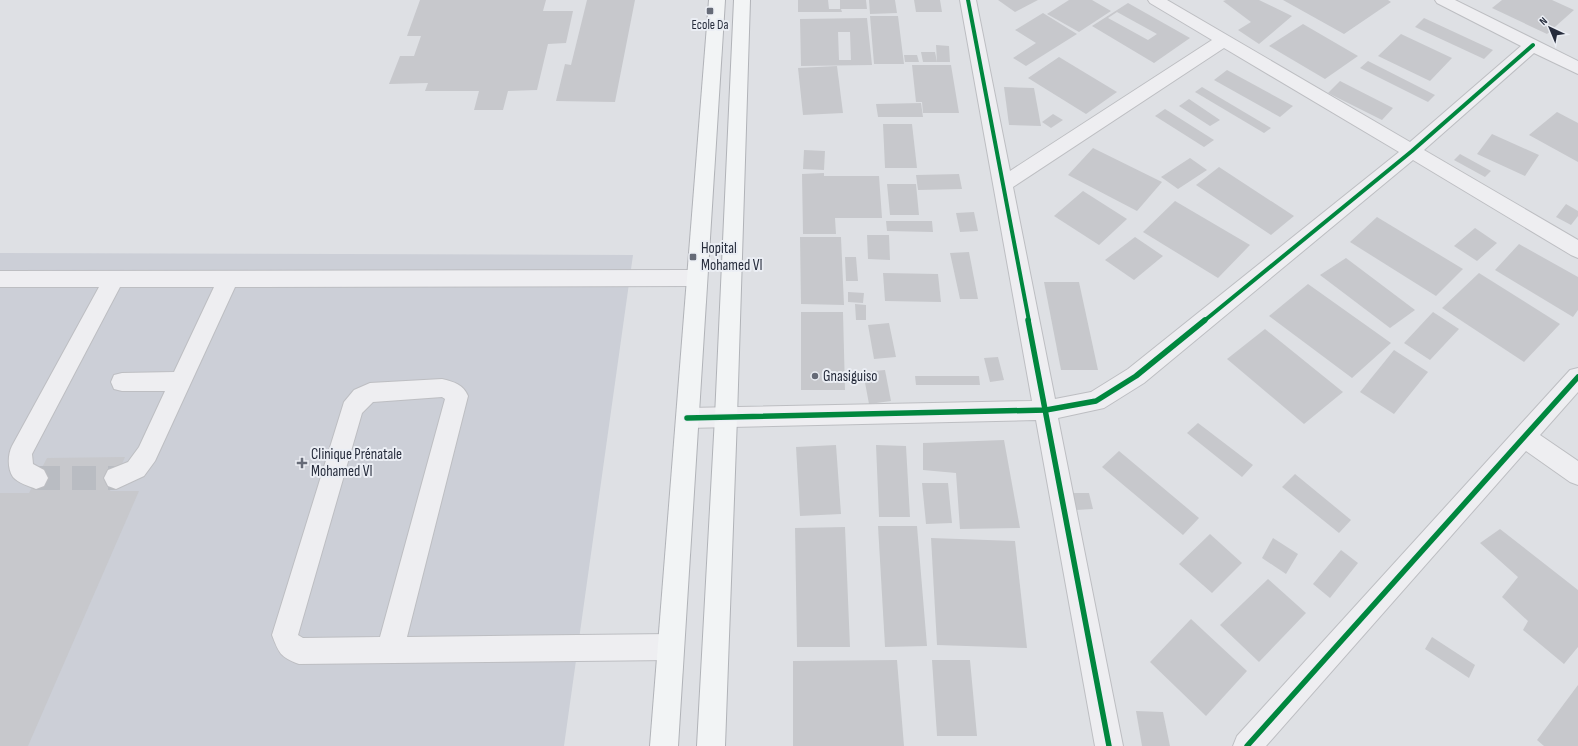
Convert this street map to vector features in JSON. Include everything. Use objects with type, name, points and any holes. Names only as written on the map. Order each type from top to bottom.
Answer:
[{"type":"highway","points":[[664,746],[716,0]]},
{"type":"highway","points":[[711,746],[726,417],[742,0]]},
{"type":"street","points":[[968,0],[1109,746]]},
{"type":"street","points":[[1156,0],[1578,250]]},
{"type":"street","points":[[1443,0],[1578,68]]},
{"type":"street","points":[[1002,184],[1224,40]]},
{"type":"street","points":[[687,418],[1046,410],[1096,401],[1136,376],[1412,151],[1533,46]]},
{"type":"street","points":[[116,478],[136,469],[147,454],[228,278]]},
{"type":"street","points":[[0,279],[696,278]]},
{"type":"street","points":[[36,478],[22,470],[20,454],[114,279]]},
{"type":"street","points":[[1247,746],[1525,438],[1578,377]]},
{"type":"street","points":[[122,382],[181,381]]},
{"type":"street","points":[[390,650],[457,396],[451,391],[442,388],[370,393],[362,397],[352,409],[285,635],[289,644],[299,651],[671,647]]},
{"type":"street","points":[[1525,438],[1578,474]]},
{"type":"shaded area","name":"Clinique Prénatale Mohamed VI","points":[[0,253],[633,255],[564,746],[0,746]]},
{"type":"building","points":[[420,0],[546,0],[543,11],[573,11],[566,43],[548,44],[537,90],[508,91],[503,110],[474,110],[479,91],[425,91],[428,83],[389,84],[400,56],[414,56],[421,36],[407,36]]},
{"type":"building","points":[[587,0],[635,0],[615,102],[556,101],[565,64],[571,65]]},
{"type":"building","points":[[798,0],[828,0],[829,9],[840,9],[840,0],[866,0],[867,9],[841,9],[842,12],[798,12]]},
{"type":"building","points":[[869,0],[895,0],[897,13],[870,14]]},
{"type":"building","points":[[914,0],[940,0],[942,12],[916,12]]},
{"type":"building","points":[[998,0],[1038,0],[1015,12]]},
{"type":"building","points":[[1069,0],[1092,0],[1111,11],[1079,32],[1047,14]]},
{"type":"building","points":[[1259,0],[1292,16],[1259,44],[1238,30],[1251,22],[1223,1]]},
{"type":"building","points":[[1283,0],[1388,0],[1391,2],[1344,34]]},
{"type":"building","points":[[1502,0],[1552,0],[1574,10],[1547,34],[1492,8]]},
{"type":"building","points":[[1128,3],[1190,38],[1154,63],[1092,26]],"holes":[[[1117,12],[1157,34],[1148,40],[1108,18]]]},
{"type":"building","points":[[1043,13],[1077,34],[1026,66],[1013,58],[1036,43],[1015,30]]},
{"type":"building","points":[[870,16],[898,16],[904,64],[874,64]]},
{"type":"building","points":[[867,18],[872,65],[801,66],[800,19]],"holes":[[[838,32],[850,32],[851,60],[839,60]]]},
{"type":"building","points":[[1424,18],[1493,50],[1484,59],[1415,27]]},
{"type":"building","points":[[1303,24],[1358,56],[1325,79],[1269,46]]},
{"type":"building","points":[[1401,34],[1452,58],[1430,81],[1378,56]]},
{"type":"building","points":[[936,45],[949,46],[950,62],[937,62]]},
{"type":"building","points":[[921,52],[935,52],[937,62],[923,62]]},
{"type":"building","points":[[904,55],[917,55],[919,62],[905,62]]},
{"type":"building","points":[[1059,57],[1117,92],[1086,114],[1028,78]]},
{"type":"building","points":[[1368,61],[1435,95],[1428,102],[1360,68]]},
{"type":"building","points":[[912,65],[951,65],[959,113],[923,113],[922,102],[916,102]]},
{"type":"building","points":[[837,66],[843,113],[803,115],[798,68]]},
{"type":"building","points":[[1227,70],[1293,106],[1280,117],[1214,80]]},
{"type":"building","points":[[1340,81],[1393,108],[1382,120],[1328,93]]},
{"type":"building","points":[[1004,87],[1034,88],[1041,126],[1009,125]]},
{"type":"building","points":[[1202,87],[1271,128],[1264,133],[1195,92]]},
{"type":"building","points":[[1189,99],[1220,120],[1210,126],[1179,106]]},
{"type":"building","points":[[921,103],[923,117],[878,117],[876,104]]},
{"type":"building","points":[[1165,109],[1214,140],[1204,147],[1155,116]]},
{"type":"building","points":[[1557,112],[1578,123],[1578,162],[1529,135]]},
{"type":"building","points":[[1053,114],[1063,120],[1051,128],[1042,122]]},
{"type":"building","points":[[883,124],[912,124],[917,168],[885,168]]},
{"type":"building","points":[[1492,134],[1539,155],[1525,176],[1477,154]]},
{"type":"building","points":[[1093,148],[1162,182],[1137,211],[1068,175]]},
{"type":"building","points":[[804,150],[825,151],[824,170],[803,169]]},
{"type":"building","points":[[1460,154],[1491,171],[1485,177],[1454,160]]},
{"type":"building","points":[[1190,158],[1207,170],[1178,189],[1161,177]]},
{"type":"building","points":[[1219,167],[1294,216],[1271,235],[1196,185]]},
{"type":"building","points":[[824,173],[824,176],[879,176],[882,218],[835,218],[836,234],[803,234],[802,174]]},
{"type":"building","points":[[959,174],[962,189],[918,190],[916,175]]},
{"type":"building","points":[[887,184],[916,184],[919,215],[890,215]]},
{"type":"building","points":[[1083,191],[1127,219],[1099,245],[1054,216]]},
{"type":"building","points":[[1175,201],[1250,245],[1218,278],[1143,232]]},
{"type":"building","points":[[1566,204],[1578,211],[1578,216],[1571,225],[1556,217]]},
{"type":"building","points":[[974,212],[978,231],[960,232],[956,213]]},
{"type":"building","points":[[1377,217],[1463,269],[1436,296],[1350,242]]},
{"type":"building","points":[[886,221],[932,221],[933,232],[887,231]]},
{"type":"building","points":[[1475,228],[1497,243],[1477,261],[1454,246]]},
{"type":"building","points":[[867,235],[889,235],[890,260],[868,259]]},
{"type":"building","points":[[800,237],[841,237],[844,305],[801,304]]},
{"type":"building","points":[[1135,237],[1163,256],[1134,280],[1105,260]]},
{"type":"building","points":[[1519,244],[1578,277],[1578,310],[1573,317],[1495,270]]},
{"type":"building","points":[[969,252],[978,299],[960,299],[950,253]]},
{"type":"building","points":[[845,257],[856,257],[858,281],[846,281]]},
{"type":"building","points":[[1346,258],[1415,310],[1390,328],[1320,275]]},
{"type":"building","points":[[883,273],[938,274],[941,302],[885,301]]},
{"type":"building","points":[[1479,273],[1560,324],[1524,362],[1442,308]]},
{"type":"building","points":[[1044,282],[1079,282],[1098,370],[1061,370]]},
{"type":"building","points":[[1308,284],[1391,343],[1352,378],[1269,316]]},
{"type":"building","points":[[848,292],[864,293],[863,303],[848,302]]},
{"type":"building","points":[[855,304],[866,305],[866,320],[856,320]]},
{"type":"building","points":[[801,312],[843,312],[845,390],[801,390]]},
{"type":"building","points":[[1433,312],[1459,329],[1430,360],[1404,343]]},
{"type":"building","points":[[889,323],[896,357],[874,359],[868,325]]},
{"type":"building","points":[[1265,329],[1343,392],[1304,424],[1227,359]]},
{"type":"building","points":[[1394,350],[1428,372],[1394,414],[1360,392]]},
{"type":"building","points":[[998,357],[1004,380],[990,382],[984,358]]},
{"type":"building","points":[[885,370],[891,401],[869,404],[863,372]]},
{"type":"building","points":[[915,376],[979,376],[980,385],[916,385]]},
{"type":"building","points":[[1198,423],[1253,465],[1242,477],[1187,433]]},
{"type":"building","points":[[1004,440],[1020,528],[960,529],[956,473],[923,470],[923,443]]},
{"type":"building","points":[[836,445],[841,514],[800,516],[796,447]]},
{"type":"building","points":[[876,445],[906,446],[910,517],[879,517]]},
{"type":"building","points":[[1119,451],[1199,518],[1183,535],[1102,467]]},
{"type":"building","points":[[125,457],[110,491],[139,491],[28,746],[0,746],[0,493],[29,493],[47,458]]},
{"type":"building","points":[[1295,474],[1351,520],[1339,533],[1282,487]]},
{"type":"building","points":[[922,483],[948,483],[952,523],[926,524]]},
{"type":"building","points":[[1071,493],[1089,493],[1093,509],[1076,510]]},
{"type":"building","points":[[878,526],[917,526],[927,646],[885,647]]},
{"type":"building","points":[[845,527],[850,647],[797,647],[795,528]]},
{"type":"building","points":[[1500,529],[1578,590],[1578,647],[1564,664],[1523,630],[1528,621],[1502,597],[1518,577],[1480,543]]},
{"type":"building","points":[[1210,534],[1242,563],[1212,593],[1179,564]]},
{"type":"building","points":[[931,538],[1015,541],[1027,648],[937,645]]},
{"type":"building","points":[[1273,538],[1298,554],[1286,574],[1262,558]]},
{"type":"building","points":[[1341,550],[1358,563],[1330,598],[1313,584]]},
{"type":"building","points":[[1268,579],[1306,613],[1259,662],[1220,625]]},
{"type":"building","points":[[1191,619],[1247,671],[1206,716],[1150,662]]},
{"type":"building","points":[[1432,637],[1475,665],[1469,678],[1425,649]]},
{"type":"building","points":[[897,660],[904,746],[793,746],[793,661]]},
{"type":"building","points":[[932,660],[970,660],[977,736],[937,736]]},
{"type":"building","points":[[1578,685],[1578,746],[1544,746],[1537,740]]},
{"type":"building","points":[[1136,711],[1163,712],[1170,746],[1142,746]]},
{"type":"tunnel","points":[[36,478],[116,478]]},
{"type":"cycle path","points":[[968,0],[1109,746]]},
{"type":"cycle path","points":[[687,418],[1046,410],[1096,401],[1136,376],[1412,151],[1533,45]]},
{"type":"cycle path","points":[[1247,746],[1578,377]]},
{"type":"place","name":"Ecole Da","points":[[710,11]]},
{"type":"place","name":"Hopital Mohamed VI","points":[[693,257]]},
{"type":"place","name":"Gnasiguiso","points":[[815,376]]},
{"type":"place","name":"Clinique Prénatale Mohamed VI","points":[[302,463]]}]
